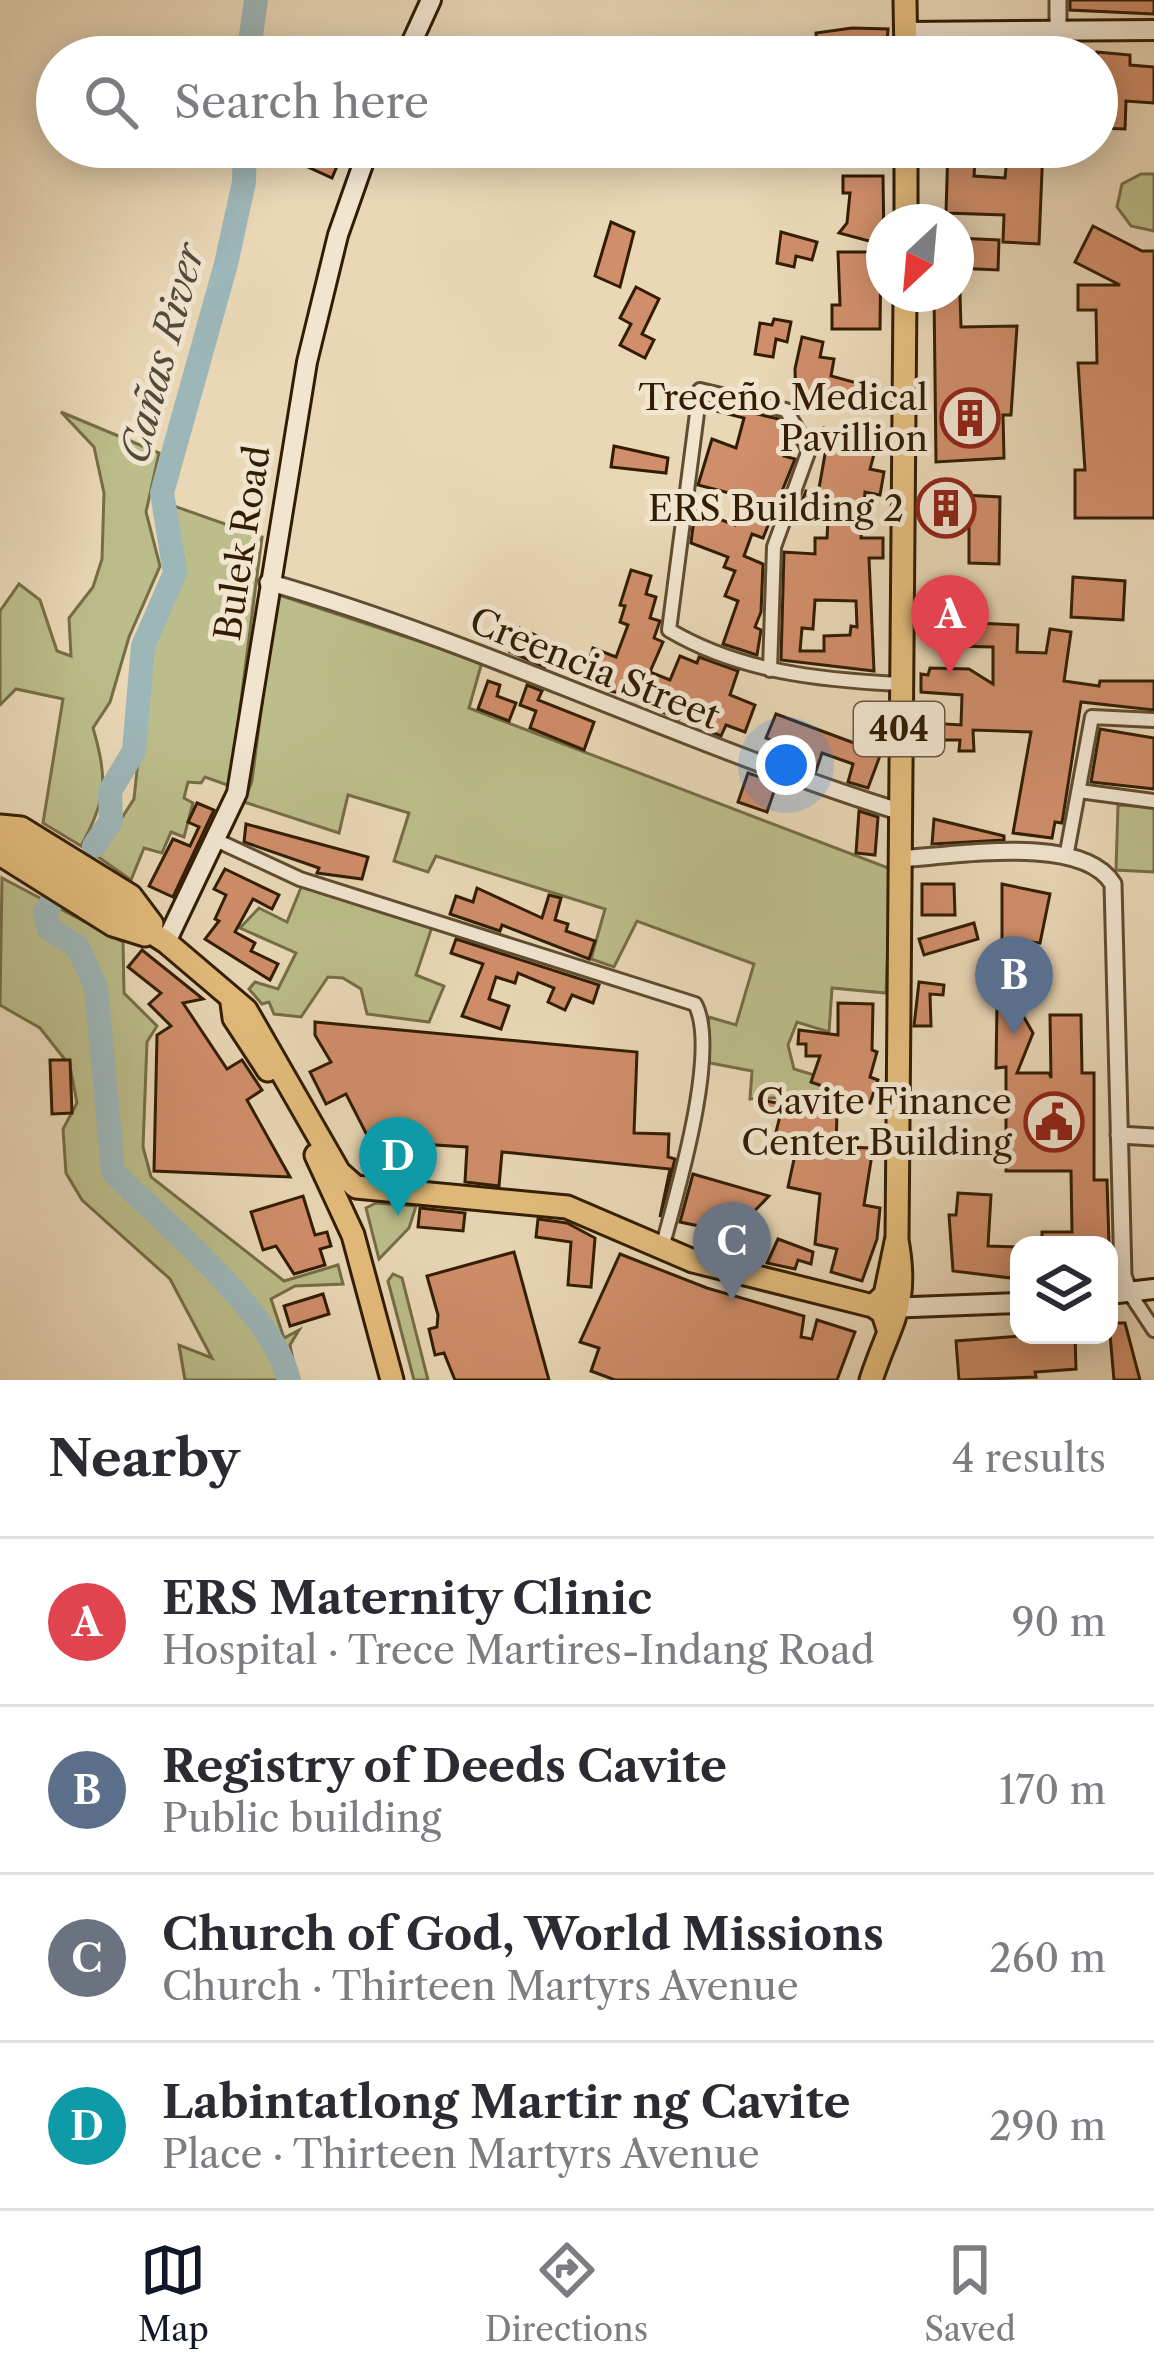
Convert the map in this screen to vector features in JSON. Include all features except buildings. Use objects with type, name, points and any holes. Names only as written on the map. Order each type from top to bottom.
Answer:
[{"type":"main road","points":[[414,36],[430,0]]},
{"type":"main road","points":[[905,0],[906,36]]},
{"type":"main road","points":[[906,32],[1154,30]]},
{"type":"main road","name":"Bulek Road","points":[[166,942],[218,842],[244,762],[268,582],[316,321],[363,168]]},
{"type":"main road","points":[[906,168],[906,204]]},
{"type":"main road","name":"404","points":[[872,1380],[894,1319],[897,1240],[905,312]]},
{"type":"main road","points":[[6,841],[122,911],[166,942],[232,1004],[246,1010],[268,1041],[339,1172],[356,1186],[566,1207],[661,1250],[872,1306],[894,1319],[1010,1304]]},
{"type":"main road","points":[[232,1004],[234,1018],[287,1102],[353,1235],[392,1380]]},
{"type":"main road","points":[[353,1235],[358,1206],[382,1192]]},
{"type":"main road","name":"404","points":[[872,1306],[885,1295],[885,1273],[897,1240]]},
{"type":"main road","points":[[1119,1293],[1154,1289]]},
{"type":"street","points":[[1058,0],[1058,30]]},
{"type":"street","points":[[770,670],[774,547],[810,453],[783,409],[705,390],[698,393],[667,627],[770,670],[812,680],[900,684]]},
{"type":"street","name":"Creencia Street","points":[[268,582],[451,642],[724,752],[898,811]]},
{"type":"street","points":[[1066,852],[1092,717],[1154,720]]},
{"type":"street","points":[[1079,791],[1154,801]]},
{"type":"street","points":[[218,842],[300,879],[695,1004],[701,1022],[694,1123],[661,1250]]},
{"type":"street","points":[[898,860],[1066,852],[1105,871],[1116,898],[1124,1276],[1119,1293],[1154,1330]]},
{"type":"street","points":[[1119,1135],[1154,1137]]},
{"type":"green space","points":[[1141,174],[1154,174],[1154,231],[1131,226],[1117,207],[1122,184]]},
{"type":"green space","points":[[61,412],[159,453],[146,512],[160,566],[129,637],[110,702],[93,728],[102,788],[81,846],[43,823],[63,699],[16,689],[0,705],[0,611],[19,584],[40,600],[57,651],[71,656],[69,618],[93,587],[102,559],[104,493],[94,447]]},
{"type":"green space","points":[[171,505],[262,537],[230,786],[205,777],[201,783],[188,782],[184,798],[193,803],[184,837],[171,832],[162,853],[144,848],[131,880],[97,856],[134,799],[150,647],[179,584],[183,558]]},
{"type":"green space","points":[[276,594],[482,662],[469,708],[891,869],[886,993],[832,988],[829,1032],[797,1022],[788,1045],[794,1069],[838,1082],[838,1112],[810,1096],[750,1099],[752,1071],[705,1062],[709,1017],[736,1025],[754,964],[637,921],[614,967],[591,959],[605,909],[436,856],[428,872],[394,861],[409,813],[348,795],[339,833],[244,802],[252,781]]},
{"type":"green space","points":[[1118,805],[1154,807],[1154,872],[1116,870]]},
{"type":"green space","points":[[2,878],[123,942],[124,993],[157,1026],[147,1042],[143,1147],[151,1177],[284,1281],[338,1265],[343,1284],[295,1286],[271,1299],[284,1338],[299,1330],[290,1345],[297,1380],[185,1380],[179,1345],[212,1358],[170,1279],[82,1200],[66,1173],[63,1129],[77,1103],[70,1066],[40,1028],[0,1005]]},
{"type":"green space","points":[[302,885],[432,927],[416,975],[444,986],[429,1022],[367,1014],[361,989],[343,978],[328,977],[301,1017],[274,1014],[269,1002],[262,1004],[249,989],[255,982],[278,989],[296,953],[240,928],[259,908],[287,922]]},
{"type":"green space","points":[[376,1203],[416,1206],[409,1228],[379,1259],[366,1208]]},
{"type":"green space","points":[[393,1274],[402,1278],[428,1380],[414,1380],[388,1281]]},
{"type":"waterway","name":"Cañas River","points":[[251,36],[256,0]]},
{"type":"waterway","name":"Cañas River","points":[[94,846],[111,821],[110,791],[134,751],[143,646],[175,573],[162,493],[226,264],[244,168]]},
{"type":"waterway","name":"Cañas River","points":[[51,903],[45,913],[49,929],[77,946],[96,987],[113,1172],[239,1297],[279,1354],[289,1380]]},
{"type":"place","name":"Treceño Medical Pavillion","points":[[970,418]]},
{"type":"place","name":"ERS Building 2","points":[[946,508]]},
{"type":"place","name":"ERS Maternity Clinic","points":[[950,674]]},
{"type":"place","name":"Registry of Deeds Cavite","points":[[1014,1035]]},
{"type":"place","name":"Cavite Finance Center Building","points":[[1054,1122]]},
{"type":"place","name":"Labintatlong Martir ng Cavite","points":[[398,1216]]},
{"type":"place","name":"Church of God, World Missions","points":[[732,1301]]}]
